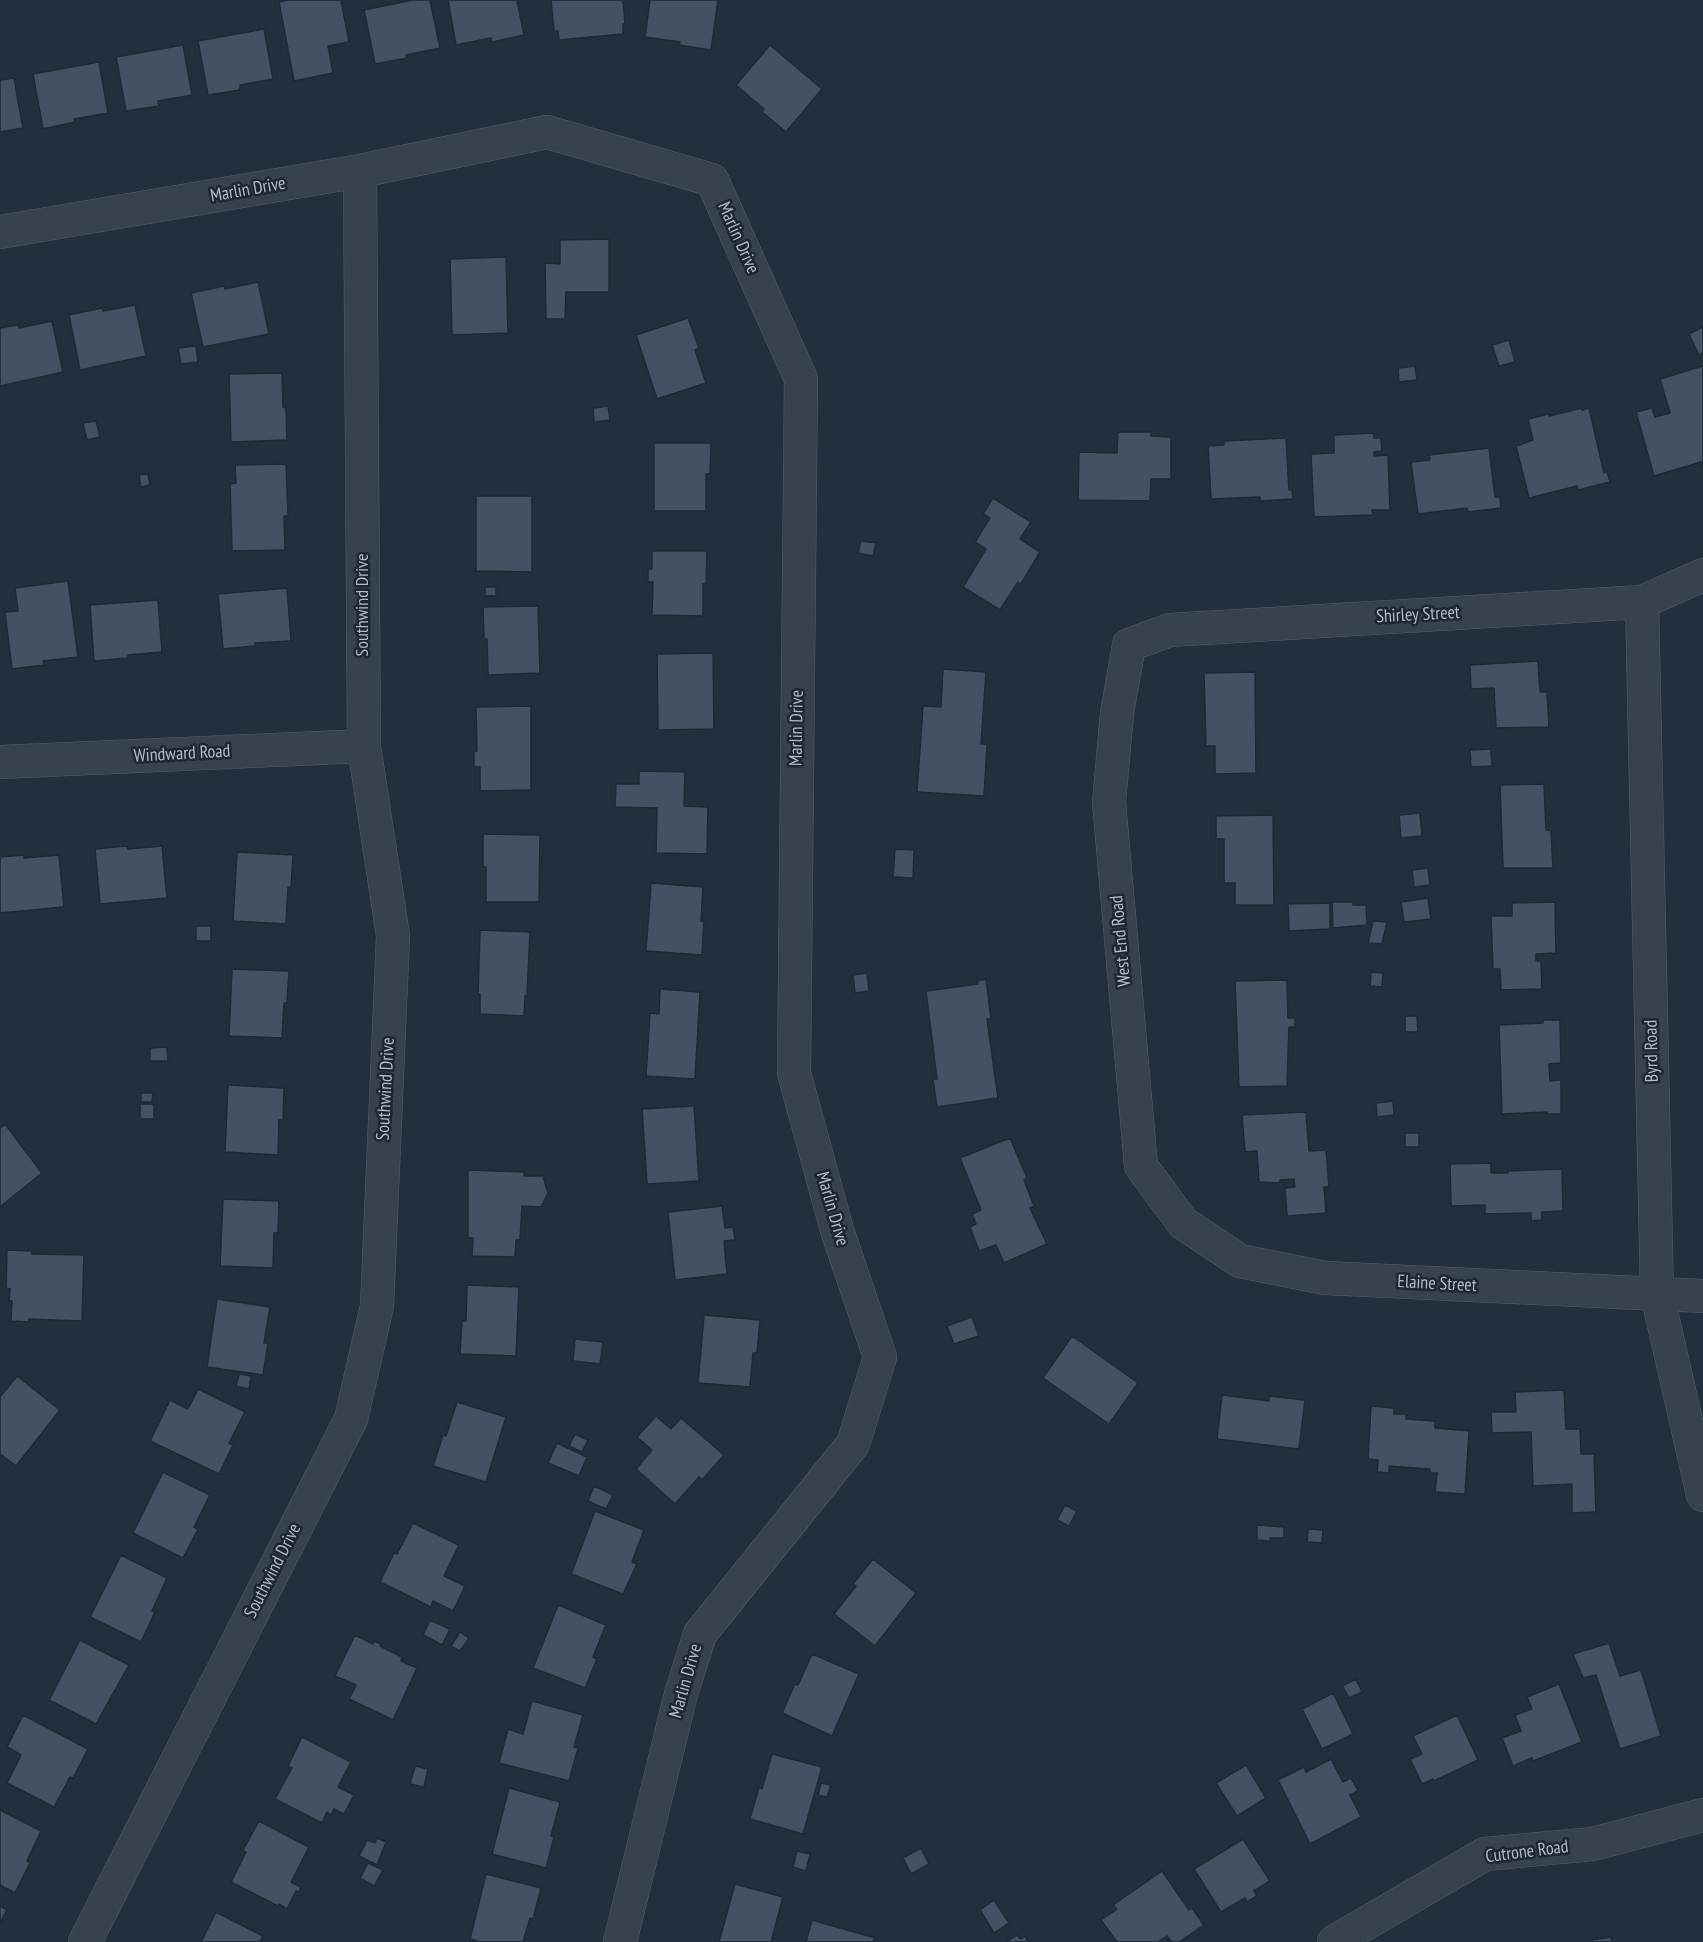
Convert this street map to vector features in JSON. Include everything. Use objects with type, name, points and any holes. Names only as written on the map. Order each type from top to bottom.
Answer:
[{"type":"street","name":"Marlin Drive","points":[[0,232],[360,171],[547,132],[712,180],[801,379],[794,1073],[837,1230],[880,1357],[853,1444],[700,1634],[681,1694],[620,1942]]},
{"type":"street","name":"Southwind Drive","points":[[85,1942],[351,1419],[377,1306],[393,936],[364,746],[360,171]]},
{"type":"street","name":"Shirley Street","points":[[1129,645],[1170,630],[1642,602],[1703,575]]},
{"type":"street","name":"Byrd Road","points":[[1642,602],[1657,1294],[1703,1496]]},
{"type":"street","name":"West End Road","points":[[1129,645],[1118,713],[1109,802],[1141,1166],[1183,1223]]},
{"type":"street","name":"Windward Road","points":[[0,762],[364,746]]},
{"type":"street","name":"Elaine Street","points":[[1183,1223],[1240,1261],[1325,1278],[1703,1296]]},
{"type":"street","name":"Cutrone Road","points":[[1335,1942],[1485,1854],[1593,1844],[1703,1815]]},
{"type":"building","points":[[341,0],[349,42],[328,46],[333,73],[294,81],[279,2]]},
{"type":"building","points":[[413,0],[430,0],[440,48],[406,55],[407,58],[375,64],[364,10]]},
{"type":"building","points":[[448,0],[517,0],[524,35],[492,42],[491,38],[456,45]]},
{"type":"building","points":[[551,0],[623,0],[625,24],[623,24],[623,34],[559,40],[558,31],[554,31]]},
{"type":"building","points":[[650,0],[718,0],[711,50],[679,45],[680,42],[645,37]]},
{"type":"building","points":[[264,29],[273,79],[240,85],[240,90],[208,95],[198,41]]},
{"type":"building","points":[[183,45],[192,95],[158,101],[159,106],[126,111],[116,57]]},
{"type":"building","points":[[770,45],[822,89],[786,132],[762,112],[764,109],[736,85]]},
{"type":"building","points":[[99,62],[108,113],[74,119],[75,122],[43,129],[33,74]]},
{"type":"building","points":[[14,78],[23,128],[0,132],[0,80]]},
{"type":"building","points":[[609,239],[609,292],[566,292],[565,319],[546,319],[545,263],[560,264],[560,240]]},
{"type":"building","points":[[506,257],[508,333],[452,335],[450,259]]},
{"type":"building","points":[[258,282],[269,334],[203,347],[191,293]]},
{"type":"building","points":[[135,305],[146,356],[80,370],[69,315],[102,308],[103,311]]},
{"type":"building","points":[[688,318],[699,348],[695,350],[706,383],[657,399],[636,335]]},
{"type":"building","points":[[52,321],[63,372],[0,386],[0,328],[18,325],[19,328]]},
{"type":"building","points":[[1703,327],[1703,353],[1699,355],[1689,334]]},
{"type":"building","points":[[1509,340],[1515,362],[1499,366],[1492,345]]},
{"type":"building","points":[[196,346],[198,362],[181,364],[178,348]]},
{"type":"building","points":[[1415,366],[1417,380],[1399,382],[1398,368]]},
{"type":"building","points":[[1703,366],[1703,468],[1701,462],[1654,476],[1636,412],[1652,408],[1655,417],[1670,413],[1660,379]]},
{"type":"building","points":[[282,373],[287,440],[231,442],[229,374]]},
{"type":"building","points":[[608,406],[610,420],[594,422],[593,408]]},
{"type":"building","points":[[1582,408],[1582,410],[1589,408],[1604,473],[1607,471],[1610,482],[1578,490],[1577,486],[1529,498],[1516,446],[1533,440],[1528,419]]},
{"type":"building","points":[[96,421],[100,437],[87,440],[83,423]]},
{"type":"building","points":[[1118,432],[1151,432],[1151,436],[1171,437],[1171,479],[1151,479],[1150,501],[1078,500],[1079,452],[1117,453]]},
{"type":"building","points":[[1374,433],[1374,438],[1381,438],[1382,451],[1374,452],[1374,456],[1388,455],[1390,510],[1372,510],[1373,515],[1314,517],[1311,454],[1334,453],[1334,435]]},
{"type":"building","points":[[1286,438],[1289,490],[1292,490],[1293,499],[1260,501],[1260,497],[1211,499],[1208,446],[1224,445],[1224,441]]},
{"type":"building","points":[[654,443],[711,443],[710,474],[706,474],[706,511],[654,511]]},
{"type":"building","points":[[1489,448],[1495,497],[1500,497],[1501,508],[1468,512],[1467,508],[1418,514],[1411,462],[1430,460],[1429,455]]},
{"type":"building","points":[[286,464],[288,516],[284,516],[285,550],[232,551],[230,484],[236,483],[235,465]]},
{"type":"building","points":[[148,474],[150,485],[141,487],[139,475]]},
{"type":"building","points":[[476,496],[532,496],[532,572],[476,571]]},
{"type":"building","points":[[993,498],[1031,522],[1020,539],[1040,552],[1021,584],[1018,582],[1000,610],[963,587],[986,549],[975,542],[990,518],[983,514]]},
{"type":"building","points":[[861,541],[876,543],[873,556],[858,553]]},
{"type":"building","points":[[652,551],[707,551],[706,584],[703,584],[703,616],[652,615],[653,582],[648,582],[648,569],[652,569]]},
{"type":"building","points":[[68,581],[78,657],[43,661],[44,665],[12,669],[5,612],[18,611],[15,588]]},
{"type":"building","points":[[485,587],[496,587],[496,596],[485,596]]},
{"type":"building","points":[[287,588],[291,641],[255,643],[255,646],[223,649],[218,594]]},
{"type":"building","points":[[158,600],[162,652],[94,661],[90,605]]},
{"type":"building","points":[[538,606],[540,673],[488,675],[483,607]]},
{"type":"building","points":[[713,653],[714,729],[658,730],[657,654]]},
{"type":"building","points":[[1538,661],[1540,692],[1547,692],[1549,727],[1496,728],[1494,688],[1471,689],[1470,665]]},
{"type":"building","points":[[943,669],[986,672],[981,744],[987,744],[984,796],[917,792],[923,706],[941,707]]},
{"type":"building","points":[[1255,672],[1256,773],[1215,774],[1215,746],[1206,746],[1204,673]]},
{"type":"building","points":[[531,706],[531,790],[480,791],[480,767],[474,767],[474,751],[477,751],[476,707]]},
{"type":"building","points":[[1491,749],[1492,766],[1471,767],[1470,750]]},
{"type":"building","points":[[639,771],[685,772],[684,806],[708,807],[707,854],[656,853],[657,808],[615,807],[616,784],[639,784]]},
{"type":"building","points":[[1544,784],[1546,830],[1551,830],[1553,868],[1503,868],[1500,785]]},
{"type":"building","points":[[1420,813],[1422,836],[1401,838],[1399,815]]},
{"type":"building","points":[[1273,815],[1274,905],[1235,905],[1235,883],[1224,883],[1224,839],[1216,839],[1216,816]]},
{"type":"building","points":[[483,834],[540,835],[539,902],[486,902]]},
{"type":"building","points":[[127,846],[128,849],[162,846],[167,898],[100,904],[95,849]]},
{"type":"building","points":[[895,849],[914,850],[913,878],[893,877]]},
{"type":"building","points":[[237,852],[293,855],[286,924],[233,921]]},
{"type":"building","points":[[24,855],[24,858],[59,855],[64,907],[0,913],[0,857]]},
{"type":"building","points":[[1428,868],[1430,885],[1414,887],[1412,870]]},
{"type":"building","points":[[651,883],[703,887],[702,955],[646,951]]},
{"type":"building","points":[[1428,898],[1431,919],[1404,922],[1401,902]]},
{"type":"building","points":[[1332,902],[1353,902],[1353,905],[1366,905],[1367,925],[1333,928]]},
{"type":"building","points":[[1555,902],[1556,953],[1536,954],[1536,961],[1541,961],[1542,989],[1501,990],[1500,969],[1493,969],[1491,916],[1512,916],[1512,903]]},
{"type":"building","points":[[1330,903],[1330,929],[1289,931],[1288,904]]},
{"type":"building","points":[[1373,921],[1387,922],[1382,944],[1368,943]]},
{"type":"building","points":[[196,926],[211,926],[211,941],[196,941]]},
{"type":"building","points":[[480,930],[530,932],[524,1016],[480,1014],[480,994],[478,994]]},
{"type":"building","points":[[232,969],[289,971],[282,1038],[229,1036]]},
{"type":"building","points":[[1371,972],[1383,973],[1382,987],[1370,986]]},
{"type":"building","points":[[867,973],[869,991],[855,993],[853,975]]},
{"type":"building","points":[[986,979],[991,1019],[987,1019],[998,1098],[937,1107],[933,1079],[937,1079],[926,991],[978,984],[977,981]]},
{"type":"building","points":[[1287,980],[1288,1018],[1295,1018],[1295,1027],[1289,1027],[1287,1086],[1239,1087],[1235,981]]},
{"type":"building","points":[[660,989],[700,992],[695,1079],[646,1076],[650,1013],[659,1014]]},
{"type":"building","points":[[1405,1016],[1417,1016],[1418,1032],[1405,1032]]},
{"type":"building","points":[[1543,1020],[1560,1020],[1561,1063],[1549,1064],[1550,1081],[1561,1080],[1561,1114],[1547,1114],[1547,1112],[1502,1114],[1499,1025],[1543,1023]]},
{"type":"building","points":[[167,1047],[168,1061],[150,1061],[150,1048]]},
{"type":"building","points":[[228,1085],[284,1088],[283,1120],[279,1120],[278,1155],[225,1152]]},
{"type":"building","points":[[141,1093],[153,1093],[152,1102],[141,1102]]},
{"type":"building","points":[[1393,1101],[1394,1115],[1377,1117],[1376,1103]]},
{"type":"building","points":[[140,1104],[154,1104],[154,1119],[140,1119]]},
{"type":"building","points":[[694,1106],[699,1181],[647,1184],[642,1109]]},
{"type":"building","points":[[1306,1112],[1309,1151],[1326,1150],[1329,1187],[1324,1187],[1326,1213],[1287,1216],[1285,1188],[1295,1187],[1294,1179],[1280,1180],[1280,1183],[1259,1182],[1257,1151],[1245,1152],[1242,1115]]},
{"type":"building","points":[[5,1124],[42,1173],[0,1207],[0,1128]]},
{"type":"building","points":[[1405,1133],[1419,1133],[1419,1147],[1405,1147]]},
{"type":"building","points":[[1010,1138],[1027,1178],[1024,1180],[1034,1206],[1030,1208],[1047,1244],[1004,1263],[996,1245],[979,1251],[970,1227],[976,1224],[972,1214],[981,1210],[960,1158]]},
{"type":"building","points":[[1491,1163],[1491,1173],[1562,1169],[1563,1211],[1542,1212],[1542,1220],[1531,1221],[1531,1213],[1485,1214],[1485,1205],[1451,1206],[1450,1164]]},
{"type":"building","points":[[468,1170],[524,1172],[524,1176],[543,1176],[548,1193],[541,1207],[522,1206],[520,1240],[516,1240],[515,1257],[472,1256],[473,1238],[468,1238]]},
{"type":"building","points":[[223,1199],[279,1201],[278,1233],[274,1233],[273,1268],[220,1266]]},
{"type":"building","points":[[722,1206],[725,1228],[733,1227],[735,1240],[724,1241],[727,1274],[675,1280],[668,1212]]},
{"type":"building","points":[[7,1250],[32,1251],[32,1254],[84,1255],[82,1321],[29,1319],[29,1322],[11,1321],[12,1301],[9,1301],[10,1289],[6,1288]]},
{"type":"building","points":[[467,1285],[519,1287],[516,1356],[460,1354],[462,1321],[466,1321]]},
{"type":"building","points":[[217,1299],[270,1307],[264,1343],[268,1343],[263,1375],[207,1367]]},
{"type":"building","points":[[704,1315],[760,1320],[757,1353],[753,1353],[750,1387],[698,1383]]},
{"type":"building","points":[[972,1317],[979,1336],[954,1344],[947,1326]]},
{"type":"building","points":[[1072,1336],[1138,1383],[1109,1424],[1043,1378]]},
{"type":"building","points":[[575,1339],[603,1342],[600,1364],[573,1361]]},
{"type":"building","points":[[239,1374],[251,1376],[249,1389],[236,1386]]},
{"type":"building","points":[[17,1376],[60,1410],[16,1466],[0,1454],[0,1397]]},
{"type":"building","points":[[198,1389],[245,1412],[229,1443],[233,1445],[219,1474],[150,1441],[170,1400],[188,1409]]},
{"type":"building","points":[[1564,1390],[1566,1429],[1580,1429],[1581,1454],[1594,1454],[1596,1512],[1572,1513],[1572,1484],[1533,1486],[1531,1432],[1492,1433],[1491,1412],[1516,1412],[1515,1392]]},
{"type":"building","points":[[1222,1395],[1269,1401],[1269,1396],[1305,1400],[1299,1449],[1217,1439]]},
{"type":"building","points":[[457,1402],[506,1417],[486,1482],[433,1466]]},
{"type":"building","points":[[1371,1406],[1394,1408],[1394,1414],[1406,1414],[1406,1419],[1435,1421],[1435,1428],[1469,1431],[1465,1494],[1435,1492],[1437,1473],[1430,1473],[1430,1469],[1389,1466],[1389,1473],[1377,1472],[1378,1460],[1368,1459]]},
{"type":"building","points":[[656,1416],[671,1429],[681,1418],[724,1455],[702,1480],[699,1477],[675,1504],[636,1469],[652,1450],[637,1437]]},
{"type":"building","points":[[575,1434],[588,1440],[582,1452],[569,1446]]},
{"type":"building","points":[[557,1443],[587,1457],[579,1476],[548,1463]]},
{"type":"building","points":[[163,1472],[210,1495],[194,1527],[198,1529],[183,1558],[133,1533]]},
{"type":"building","points":[[594,1486],[613,1495],[606,1509],[588,1501]]},
{"type":"building","points":[[1065,1505],[1077,1511],[1069,1526],[1057,1520]]},
{"type":"building","points":[[595,1511],[644,1530],[632,1562],[637,1564],[623,1594],[571,1574]]},
{"type":"building","points":[[413,1523],[459,1545],[444,1576],[465,1586],[453,1611],[433,1601],[431,1607],[380,1582],[394,1553],[397,1554]]},
{"type":"building","points":[[1257,1525],[1284,1527],[1284,1538],[1270,1538],[1270,1541],[1257,1540]]},
{"type":"building","points":[[1308,1529],[1323,1530],[1322,1543],[1307,1542]]},
{"type":"building","points":[[121,1555],[167,1578],[141,1642],[90,1617]]},
{"type":"building","points":[[873,1559],[916,1593],[875,1646],[834,1614],[856,1586],[853,1584]]},
{"type":"building","points":[[558,1605],[606,1625],[593,1657],[597,1659],[585,1688],[533,1668]]},
{"type":"building","points":[[430,1620],[450,1629],[442,1645],[423,1635]]},
{"type":"building","points":[[460,1632],[469,1638],[460,1651],[451,1646]]},
{"type":"building","points":[[355,1635],[373,1644],[374,1641],[381,1644],[380,1646],[402,1657],[401,1661],[417,1668],[393,1720],[349,1699],[356,1685],[335,1676]]},
{"type":"building","points":[[80,1640],[129,1665],[96,1724],[49,1700]]},
{"type":"building","points":[[1609,1643],[1620,1676],[1641,1670],[1661,1736],[1620,1749],[1596,1675],[1583,1678],[1573,1654]]},
{"type":"building","points":[[812,1654],[859,1674],[832,1736],[782,1713]]},
{"type":"building","points":[[1356,1679],[1362,1692],[1349,1698],[1342,1686]]},
{"type":"building","points":[[1559,1684],[1582,1742],[1533,1761],[1532,1758],[1513,1766],[1502,1738],[1521,1731],[1515,1715],[1532,1709],[1527,1697]]},
{"type":"building","points":[[1333,1693],[1353,1734],[1322,1749],[1302,1709]]},
{"type":"building","points":[[532,1701],[583,1715],[574,1747],[578,1748],[569,1781],[499,1763],[508,1729],[523,1734]]},
{"type":"building","points":[[23,1715],[88,1749],[54,1807],[7,1783],[21,1755],[7,1747]]},
{"type":"building","points":[[1457,1715],[1478,1760],[1434,1781],[1433,1779],[1422,1784],[1410,1759],[1422,1754],[1413,1736]]},
{"type":"building","points":[[302,1737],[351,1762],[338,1787],[354,1795],[344,1814],[334,1809],[331,1815],[327,1812],[322,1823],[275,1799],[292,1768],[288,1766]]},
{"type":"building","points":[[772,1754],[822,1767],[803,1834],[750,1819]]},
{"type":"building","points":[[1331,1759],[1343,1782],[1351,1778],[1358,1791],[1350,1795],[1361,1817],[1310,1844],[1278,1780],[1304,1767],[1306,1772]]},
{"type":"building","points":[[1246,1765],[1266,1798],[1237,1816],[1216,1783]]},
{"type":"building","points":[[415,1766],[428,1769],[424,1787],[410,1784]]},
{"type":"building","points":[[821,1783],[831,1785],[827,1797],[818,1795]]},
{"type":"building","points":[[509,1788],[560,1802],[546,1868],[492,1854]]},
{"type":"building","points":[[0,1810],[41,1831],[27,1861],[30,1863],[15,1893],[0,1885]]},
{"type":"building","points":[[259,1821],[309,1847],[291,1882],[301,1887],[299,1892],[296,1891],[287,1909],[231,1882],[246,1852],[243,1850]]},
{"type":"building","points":[[377,1838],[386,1842],[377,1865],[359,1856],[367,1840],[375,1843]]},
{"type":"building","points":[[1243,1839],[1270,1881],[1254,1891],[1257,1896],[1247,1902],[1245,1898],[1221,1912],[1194,1869]]},
{"type":"building","points":[[921,1848],[929,1864],[911,1874],[903,1858]]},
{"type":"building","points":[[797,1851],[810,1854],[806,1871],[793,1867]]},
{"type":"building","points":[[368,1863],[383,1870],[374,1886],[360,1878]]},
{"type":"building","points":[[1162,1871],[1189,1910],[1192,1908],[1204,1925],[1179,1942],[1172,1942],[1167,1936],[1158,1942],[1117,1942],[1101,1920],[1117,1909],[1113,1905]]},
{"type":"building","points":[[486,1874],[541,1888],[533,1919],[530,1918],[523,1942],[480,1942],[470,1939]]},
{"type":"building","points":[[735,1884],[783,1897],[771,1942],[719,1942]]},
{"type":"building","points":[[994,1900],[1009,1923],[994,1933],[980,1910]]},
{"type":"building","points":[[0,1906],[7,1910],[0,1923]]},
{"type":"building","points":[[216,1912],[263,1936],[260,1942],[201,1942]]},
{"type":"building","points":[[812,1920],[875,1938],[873,1942],[806,1942]]},
{"type":"building","points":[[1017,1935],[1020,1939],[1025,1936],[1028,1942],[1006,1942]]},
{"type":"building","points":[[1611,1937],[1612,1942],[1593,1942],[1592,1940]]}]
